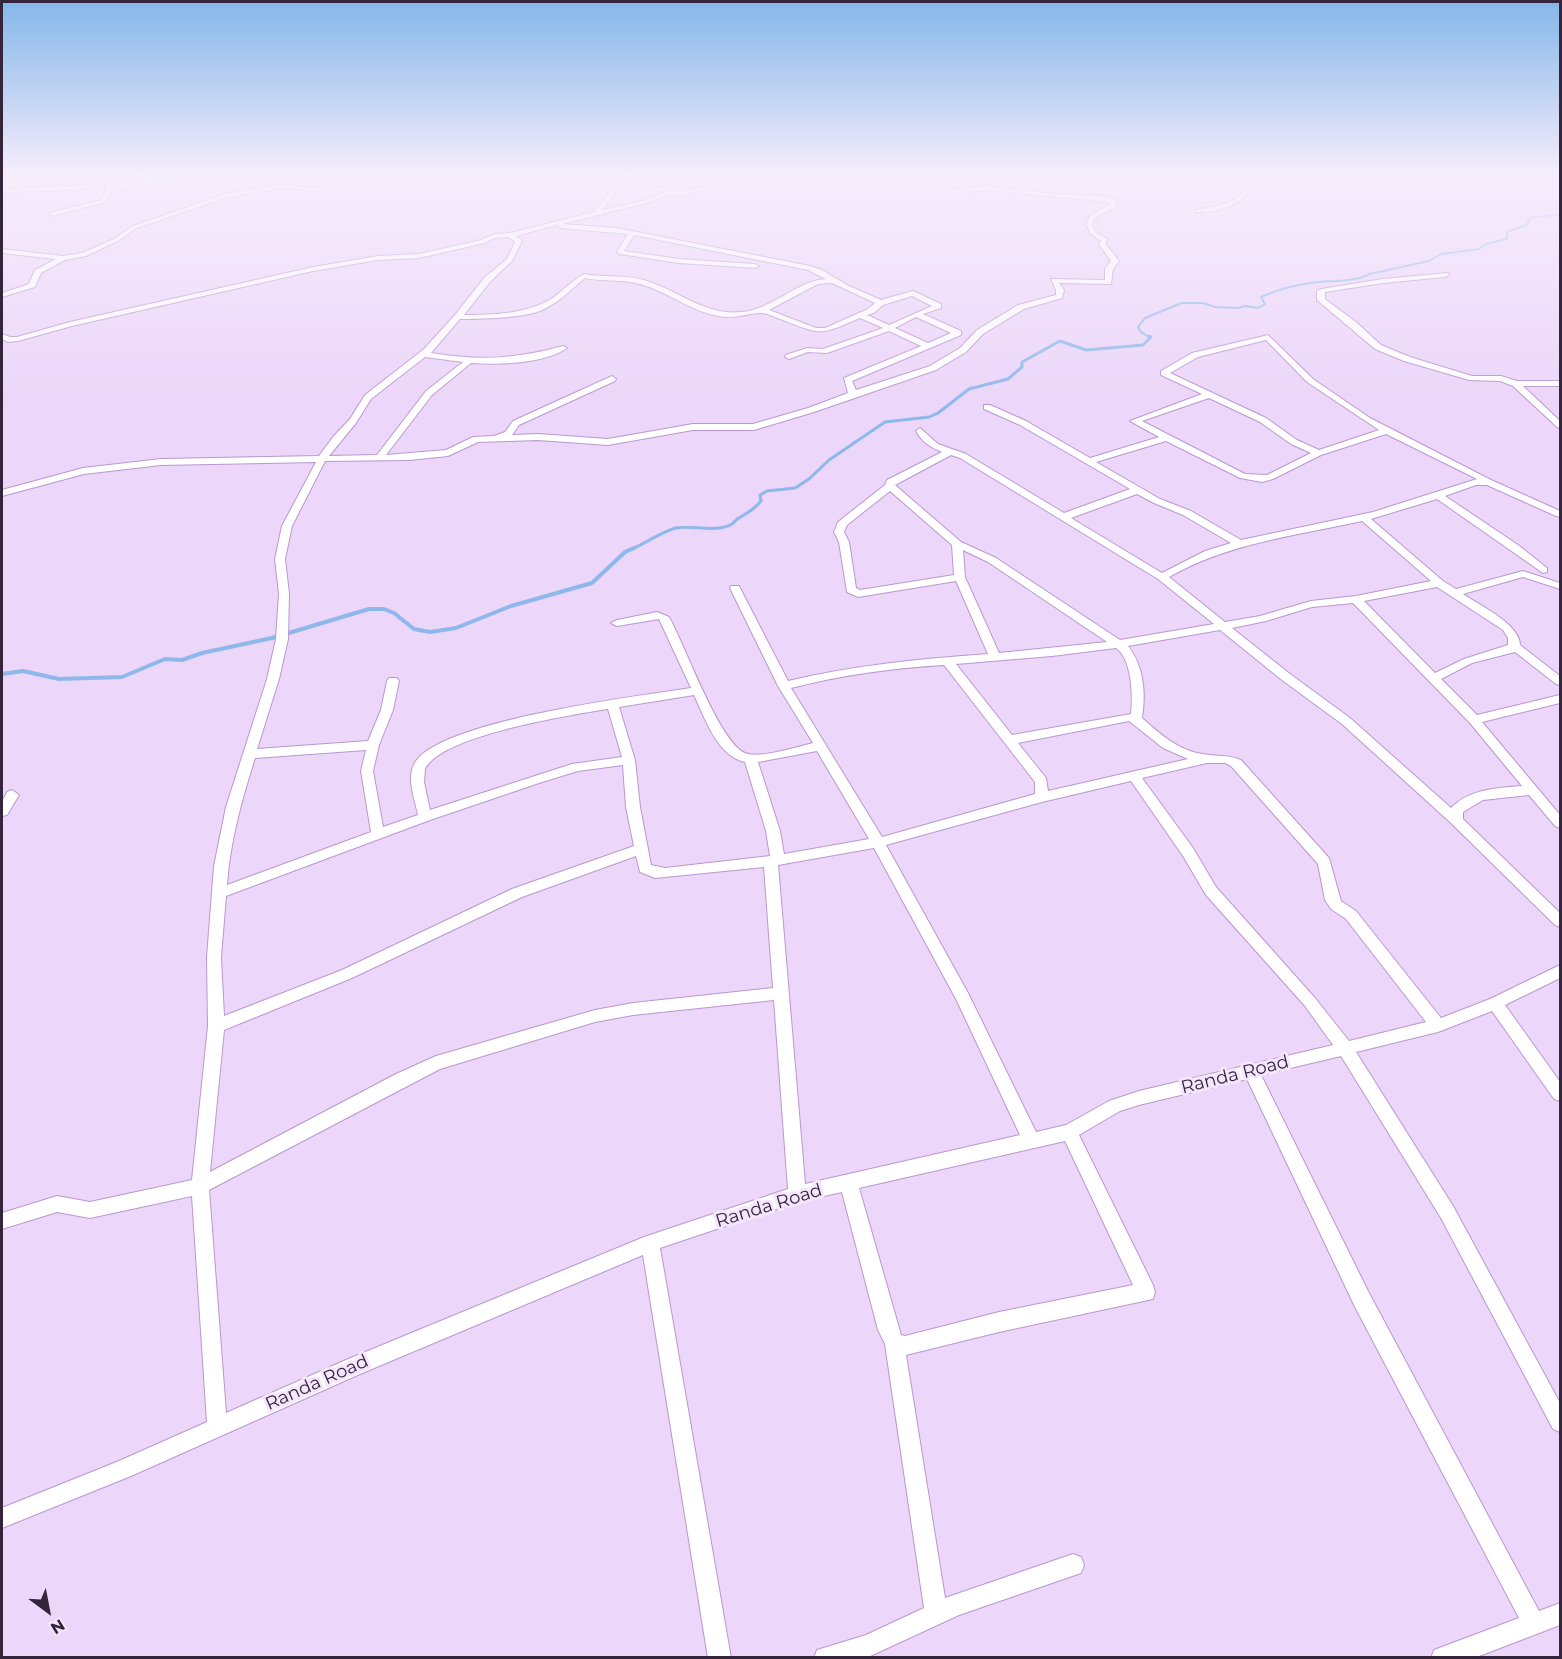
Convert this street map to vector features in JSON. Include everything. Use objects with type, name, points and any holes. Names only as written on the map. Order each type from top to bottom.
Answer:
[{"type":"street","points":[[6,251],[63,258],[94,251]]},
{"type":"street","points":[[3,338],[18,339],[70,324],[314,269],[378,258],[419,256],[440,251]]},
{"type":"street","points":[[217,1427],[200,1186],[216,1026],[214,957],[221,866],[233,807],[273,679],[282,639],[284,594],[280,559],[287,526],[322,459],[353,421],[368,397],[428,351],[487,280],[510,260],[514,251]]},
{"type":"street","points":[[620,251],[678,261],[733,263],[811,274],[873,297],[880,303]]},
{"type":"street","points":[[723,251],[810,268],[825,273],[833,281]]},
{"type":"street","points":[[2,493],[83,471],[161,462],[440,455],[476,439],[538,436],[608,442],[693,427],[754,427],[933,368],[963,350],[980,332],[1021,307],[1059,296],[1060,290],[1054,282],[1108,282],[1109,269],[1115,261],[1108,251]]},
{"type":"street","points":[[2,295],[32,285],[38,272],[63,258]]},
{"type":"street","points":[[1445,275],[1386,279],[1347,285],[1321,291],[1321,300],[1353,324],[1378,347],[1407,359],[1472,378],[1501,379],[1516,384],[1560,383]]},
{"type":"street","points":[[458,317],[482,317],[536,310],[555,300],[584,276],[605,279],[624,278],[678,296],[707,312],[720,316],[743,317],[763,310],[816,282],[833,281]]},
{"type":"street","points":[[763,310],[815,330],[826,330],[871,310],[880,303],[913,293],[938,306],[916,314],[888,329],[824,351],[807,350],[789,357]]},
{"type":"street","points":[[853,394],[847,380],[958,333],[916,314]]},
{"type":"street","points":[[860,315],[928,346]]},
{"type":"street","points":[[1318,453],[1294,442],[1263,420],[1164,373],[1195,356],[1268,337],[1293,360],[1304,374],[1387,431],[1435,452],[1489,482],[1560,514]]},
{"type":"street","points":[[428,351],[427,355],[467,360],[520,358],[550,354],[563,348]]},
{"type":"street","points":[[380,457],[429,392],[443,380],[456,374],[467,360]]},
{"type":"street","points":[[488,439],[508,434],[516,423],[612,379]]},
{"type":"street","points":[[1516,384],[1560,425]]},
{"type":"street","points":[[1209,395],[1134,420],[1166,438],[1251,478],[1270,477],[1318,453],[1387,431]]},
{"type":"street","points":[[987,407],[1023,423],[1138,490],[1167,506],[1187,513],[1240,544]]},
{"type":"street","points":[[920,431],[929,443],[963,456],[1162,577],[1286,677],[1346,721],[1456,820],[1560,921]]},
{"type":"street","points":[[1089,461],[1166,438]]},
{"type":"street","points":[[951,451],[890,482],[890,486],[842,524],[839,532],[844,542],[851,590],[858,594],[960,577]]},
{"type":"street","points":[[1162,577],[1181,564],[1240,544],[1364,518],[1475,482],[1489,482]]},
{"type":"street","points":[[890,486],[957,544],[992,560],[1125,649],[1136,676],[1139,698],[1136,719]]},
{"type":"street","points":[[1064,517],[1138,490]]},
{"type":"street","points":[[1438,495],[1514,547],[1543,570]]},
{"type":"street","points":[[1364,518],[1439,583],[1507,628],[1514,638],[1514,646],[1510,650],[1468,661],[1435,678]]},
{"type":"street","points":[[957,544],[960,577],[994,656]]},
{"type":"street","points":[[1454,593],[1523,574],[1560,586]]},
{"type":"street","points":[[784,686],[838,673],[947,660],[1052,653],[1119,644],[1262,619],[1311,604],[1356,599],[1439,583]]},
{"type":"street","points":[[735,588],[784,686],[820,746],[840,774],[963,997],[1031,1140]]},
{"type":"street","points":[[1356,599],[1474,720],[1560,823]]},
{"type":"street","points":[[618,623],[657,615],[663,617],[706,712],[733,752],[739,757],[750,758],[820,746]]},
{"type":"street","points":[[1514,646],[1560,681]]},
{"type":"street","points":[[947,660],[1041,781],[1042,797]]},
{"type":"street","points":[[378,835],[367,771],[373,745],[387,710],[393,681]]},
{"type":"street","points":[[425,817],[417,772],[422,761],[432,752],[482,730],[612,703],[698,691]]},
{"type":"street","points":[[1474,720],[1560,699]]},
{"type":"street","points":[[612,703],[629,760],[633,807],[645,868],[655,873],[775,861],[877,843],[1042,797],[1205,760],[1228,758],[1236,764],[1324,862],[1331,897],[1337,909],[1351,915],[1438,1026]]},
{"type":"street","points":[[1010,740],[1122,718],[1136,719],[1172,748],[1205,760]]},
{"type":"street","points":[[248,754],[373,745]]},
{"type":"street","points":[[750,758],[772,831],[780,993],[797,1194]]},
{"type":"street","points":[[219,893],[425,817],[577,767],[629,760]]},
{"type":"street","points":[[1134,776],[1188,852],[1211,891],[1310,1002],[1345,1048],[1447,1212],[1560,1422]]},
{"type":"street","points":[[1456,820],[1456,810],[1473,798],[1532,790]]},
{"type":"street","points":[[2,812],[12,795]]},
{"type":"street","points":[[216,1026],[346,974],[517,893],[642,848]]},
{"type":"street","name":"Randa Road","points":[[2,1518],[124,1468],[353,1367],[650,1243],[797,1194],[1069,1132],[1115,1106],[1139,1098],[1438,1026],[1495,1003],[1560,971]]},
{"type":"street","points":[[2,1221],[57,1204],[90,1210],[200,1186],[436,1063],[595,1016],[633,1009],[780,993]]},
{"type":"street","points":[[1495,1003],[1560,1094]]},
{"type":"street","points":[[1251,1071],[1362,1300],[1533,1622]]},
{"type":"street","points":[[894,1342],[905,1346],[999,1322],[1146,1292],[1069,1132]]},
{"type":"street","points":[[848,1182],[888,1330],[894,1342],[936,1614]]},
{"type":"street","points":[[650,1243],[720,1658]]},
{"type":"street","points":[[825,1658],[868,1646],[936,1614],[1072,1565]]},
{"type":"street","points":[[1442,1658],[1533,1622],[1560,1614]]},
{"type":"waterway","points":[[1374,273],[1429,261],[1441,254],[1461,251]]},
{"type":"waterway","points":[[1150,338],[1138,327],[1145,318],[1182,303],[1203,303],[1215,307],[1258,308],[1265,304],[1261,297],[1292,286],[1350,280],[1372,273]]},
{"type":"waterway","points":[[633,548],[676,528],[726,527],[751,511],[761,501],[760,495],[767,491],[795,488],[809,479],[829,460],[885,422],[929,417],[938,413],[969,389],[1008,379],[1022,367],[1022,362],[1060,341],[1086,350],[1143,345],[1150,338]]},
{"type":"waterway","points":[[2,674],[23,671],[59,679],[122,677],[165,659],[182,660],[202,653],[272,638],[369,609],[384,609],[394,613],[414,629],[430,632],[456,628],[511,606],[592,583],[625,552],[633,548]]}]
